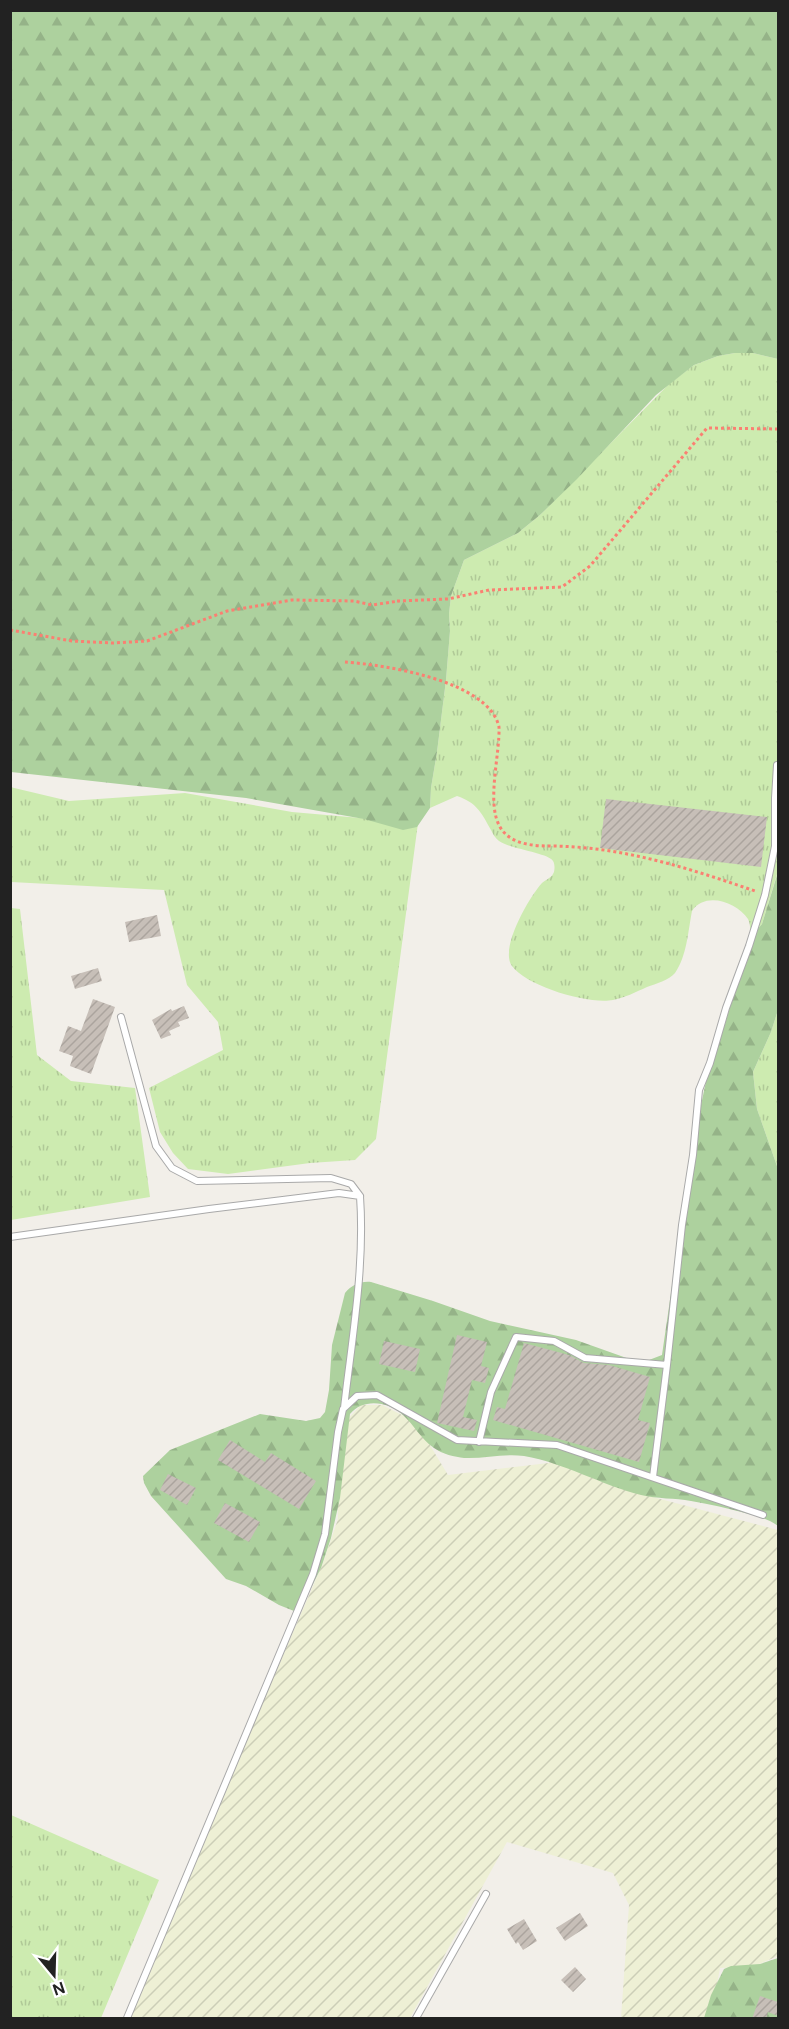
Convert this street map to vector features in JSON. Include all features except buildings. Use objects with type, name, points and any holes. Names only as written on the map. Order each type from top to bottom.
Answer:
[{"type":"lane","points":[[653,1477],[699,1090],[765,895],[775,846],[777,765]]},
{"type":"lane","points":[[121,1017],[156,1146],[172,1168],[197,1181],[331,1178],[351,1184],[360,1196],[362,1230],[357,1301],[344,1409],[338,1432],[325,1534],[312,1574],[127,2019]]},
{"type":"lane","points":[[10,1237],[339,1193],[360,1196]]},
{"type":"lane","points":[[479,1442],[491,1392],[516,1338],[554,1341],[585,1358],[666,1365]]},
{"type":"lane","points":[[344,1409],[357,1396],[377,1395],[457,1440],[557,1445],[763,1515]]},
{"type":"lane","points":[[416,2019],[486,1894]]},
{"type":"path","points":[[10,630],[72,641],[113,643],[147,641],[227,611],[292,600],[354,600],[372,605],[398,601],[448,599],[489,590],[562,586],[590,566],[707,428],[778,429]]},
{"type":"path","points":[[345,662],[408,671],[466,691],[488,706],[500,727],[495,796],[496,817],[503,832],[513,840],[532,846],[581,848],[654,860],[696,870],[765,895]]},
{"type":"green space","points":[[11,10],[778,11],[778,359],[753,353],[735,353],[718,356],[694,365],[656,395],[540,515],[518,533],[464,560],[451,596],[446,680],[430,808],[417,827],[403,830],[364,819],[246,798],[11,772]]},
{"type":"green space","points":[[753,353],[778,359],[778,871],[762,924],[750,938],[749,921],[743,913],[721,901],[705,901],[692,911],[685,951],[675,973],[662,981],[613,1000],[589,1000],[574,997],[530,980],[512,966],[509,958],[513,935],[518,923],[542,883],[553,874],[553,861],[499,841],[478,809],[464,799],[457,796],[430,808],[446,680],[451,596],[464,560],[518,533],[540,515],[669,384],[694,365],[718,356]]},
{"type":"green space","points":[[10,787],[69,801],[185,793],[292,812],[418,823],[376,1139],[355,1160],[310,1163],[228,1174],[188,1169],[173,1153],[160,1132],[149,1088],[223,1050],[218,1022],[187,985],[164,890],[11,882]]},
{"type":"green space","points":[[778,872],[778,1010],[753,1072],[757,1109],[778,1169],[778,1526],[771,1521],[718,1506],[641,1495],[539,1459],[509,1455],[464,1458],[449,1455],[429,1444],[397,1410],[376,1403],[362,1405],[350,1414],[340,1498],[331,1538],[321,1568],[301,1608],[294,1611],[246,1586],[226,1579],[151,1496],[143,1476],[170,1450],[260,1414],[306,1421],[320,1418],[325,1412],[332,1345],[345,1293],[356,1284],[371,1282],[490,1321],[576,1340],[635,1361],[649,1360],[662,1355],[692,1148],[709,1067],[725,1024],[750,938],[762,924]]},
{"type":"green space","points":[[11,908],[20,909],[37,1055],[71,1081],[135,1088],[150,1197],[11,1220]]},
{"type":"green space","points":[[778,1010],[778,1169],[757,1109],[753,1072]]},
{"type":"green space","points":[[361,1405],[382,1405],[416,1422],[448,1475],[557,1462],[645,1495],[778,1530],[778,1956],[752,1967],[720,1968],[711,2018],[621,2018],[629,1905],[613,1873],[507,1842],[410,2018],[126,2018],[323,1563],[338,1519],[336,1461],[347,1420]]},
{"type":"green space","points":[[11,1815],[159,1880],[101,2018],[11,2018]]},
{"type":"green space","points":[[778,1958],[778,2018],[704,2018],[711,1995],[724,1969],[731,1966],[760,1964]]}]
